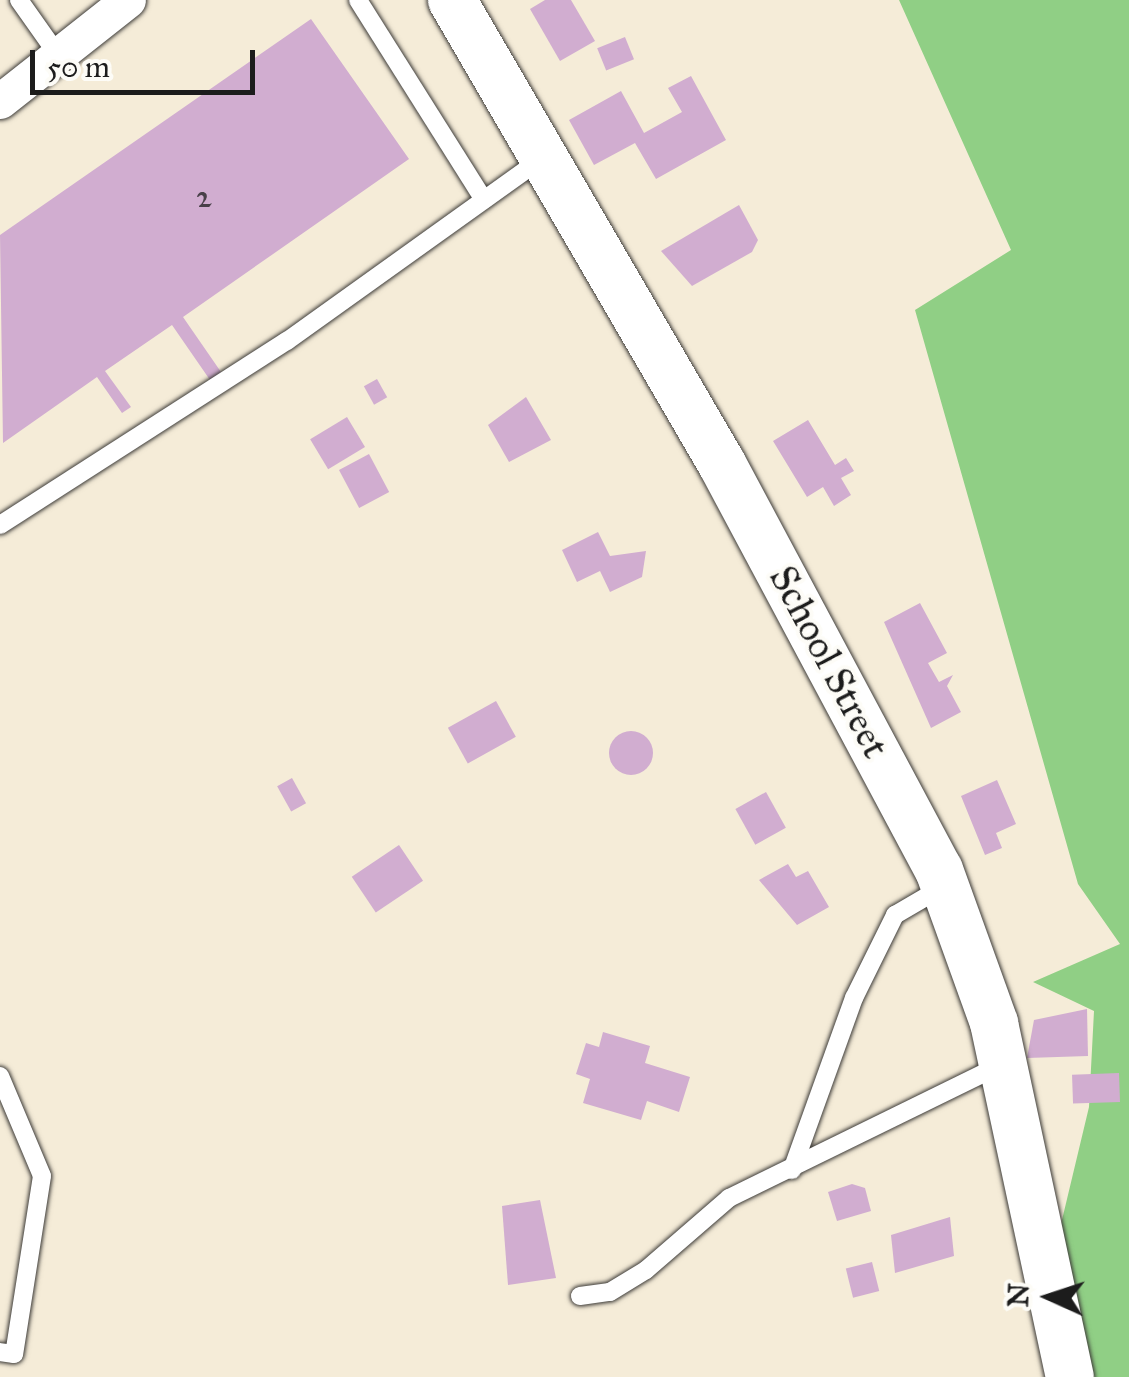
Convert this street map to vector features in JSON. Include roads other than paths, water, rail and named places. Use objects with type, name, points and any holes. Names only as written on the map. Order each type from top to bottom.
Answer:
[{"type":"street","points":[[0,101],[128,0]]},
{"type":"street","name":"School Street","points":[[452,0],[546,156],[801,606],[945,885],[1004,1064],[1070,1377]]},
{"type":"lane","points":[[19,0],[58,55]]},
{"type":"lane","points":[[358,0],[484,200]]},
{"type":"lane","points":[[0,526],[287,341],[546,156]]},
{"type":"lane","points":[[792,1170],[854,998],[896,916],[945,885]]},
{"type":"lane","points":[[580,1296],[610,1292],[729,1198],[1004,1064]]},
{"type":"lane","points":[[0,1076],[42,1176],[14,1354],[0,1352]]}]
